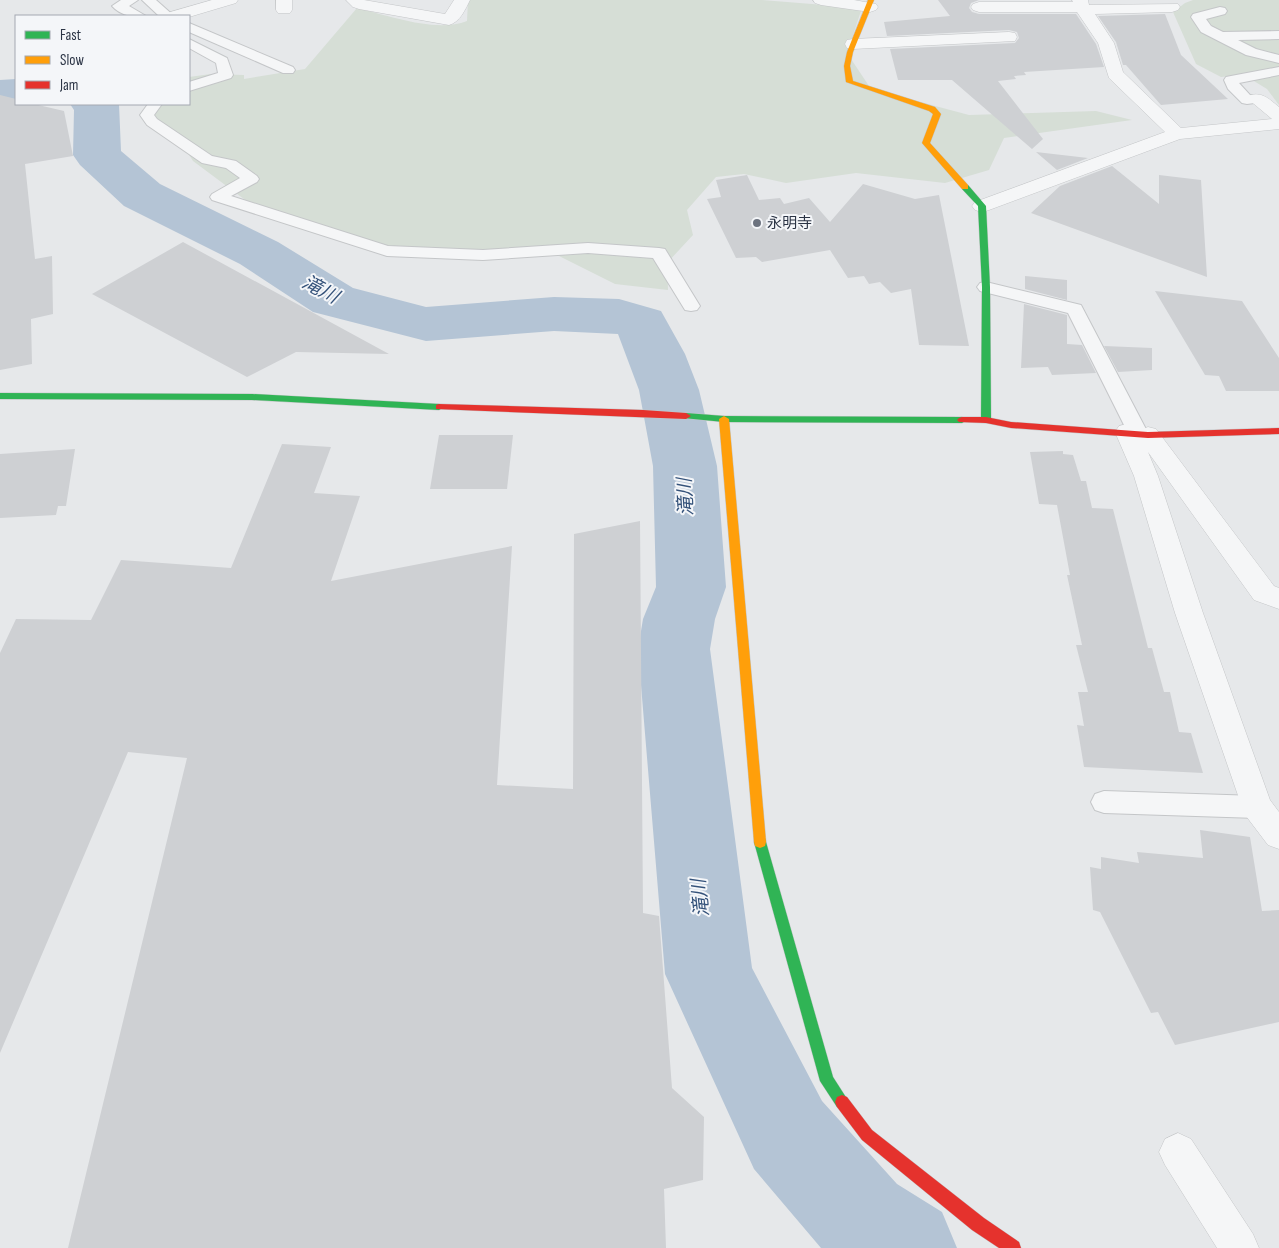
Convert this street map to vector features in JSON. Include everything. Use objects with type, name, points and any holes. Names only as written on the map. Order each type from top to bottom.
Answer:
[{"type":"street","points":[[177,15],[230,0]]},
{"type":"street","points":[[354,0],[359,4],[449,20],[457,11],[462,0]]},
{"type":"street","points":[[821,0],[871,3],[853,44],[847,66],[850,82],[932,109],[937,114],[926,143],[982,206],[986,287],[986,420]]},
{"type":"street","points":[[1082,6],[1106,43],[1115,74],[1178,134]]},
{"type":"street","points":[[979,7],[1172,7]]},
{"type":"street","points":[[853,44],[1009,37]]},
{"type":"street","points":[[1257,99],[1279,116]]},
{"type":"street","points":[[982,206],[1178,134],[1279,124]]},
{"type":"street","points":[[0,396],[252,397],[486,409],[643,413],[724,419],[986,420],[1011,425],[1138,434],[1279,431]]},
{"type":"street","points":[[724,419],[760,846],[827,1080],[867,1136],[978,1224],[1013,1248]]},
{"type":"street","points":[[1138,434],[1264,593],[1279,599]]},
{"type":"street","points":[[1138,434],[1146,476],[1189,613],[1257,807],[1279,835]]},
{"type":"street","points":[[1178,1152],[1239,1248]]},
{"type":"lane","points":[[132,0],[119,6],[137,15]]},
{"type":"lane","points":[[148,0],[166,15]]},
{"type":"lane","points":[[1220,11],[1209,12],[1198,17],[1206,29],[1223,36],[1251,52],[1279,60]]},
{"type":"lane","points":[[190,27],[288,70]]},
{"type":"lane","points":[[1223,36],[1279,35]]},
{"type":"lane","points":[[190,44],[222,61],[226,75],[190,87]]},
{"type":"lane","points":[[1257,99],[1247,100],[1231,80],[1279,70]]},
{"type":"lane","points":[[154,105],[147,115],[152,122],[207,160],[231,164],[251,180],[218,197],[387,251],[483,255],[588,248],[659,253],[691,306]]},
{"type":"lane","points":[[986,287],[1075,309],[1138,434]]},
{"type":"lane","points":[[1104,802],[1257,807]]},
{"type":"shaded area","points":[[468,0],[762,0],[862,8],[847,53],[869,86],[969,115],[1096,111],[1132,120],[1004,138],[989,170],[945,183],[856,173],[786,183],[744,174],[716,177],[687,210],[693,235],[667,263],[668,290],[615,284],[543,248],[453,259],[395,253],[331,238],[285,224],[260,211],[193,161],[177,136],[152,125],[151,105],[190,105],[190,77],[211,74],[244,75],[244,79],[305,69],[357,8],[398,19],[427,24],[455,24],[467,21]]},
{"type":"shaded area","points":[[1193,0],[1279,0],[1279,105],[1267,89],[1244,75],[1221,77],[1196,64],[1173,12],[1185,3]]},
{"type":"building","points":[[938,0],[979,0],[971,3],[969,8],[972,12],[979,14],[1076,14],[1096,44],[1104,67],[1024,72],[1026,75],[1014,76],[1016,79],[998,81],[1043,139],[1032,149],[952,80],[898,80],[890,49],[1015,43],[1019,38],[1017,32],[1009,30],[887,36],[884,22],[950,16]]},
{"type":"building","points":[[1165,14],[1181,55],[1228,99],[1161,105],[1126,65],[1123,65],[1116,42],[1098,16]]},
{"type":"building","points":[[0,95],[15,99],[15,105],[38,105],[64,111],[73,156],[25,164],[35,259],[52,256],[53,314],[31,319],[32,364],[0,370]]},
{"type":"building","points":[[1036,152],[1088,158],[1057,170]]},
{"type":"building","points":[[1112,166],[1159,204],[1159,175],[1201,180],[1207,277],[1031,213],[1060,186]]},
{"type":"building","points":[[747,175],[759,200],[780,198],[784,204],[809,198],[830,222],[863,184],[915,199],[939,195],[969,346],[919,345],[911,289],[891,293],[880,282],[869,284],[864,276],[848,278],[830,250],[762,262],[756,257],[736,258],[707,199],[721,197],[716,180]]},
{"type":"building","points":[[183,242],[389,354],[296,352],[247,377],[92,294]]},
{"type":"building","points":[[1025,276],[1067,280],[1067,300],[1025,289]]},
{"type":"building","points":[[1155,291],[1242,301],[1279,358],[1279,391],[1226,391],[1219,376],[1205,375]]},
{"type":"building","points":[[1024,304],[1067,315],[1067,344],[1082,345],[1096,373],[1052,375],[1048,367],[1021,368]]},
{"type":"building","points":[[1104,346],[1152,348],[1152,370],[1118,372]]},
{"type":"building","points":[[439,435],[513,435],[507,489],[430,489]]},
{"type":"building","points":[[282,444],[331,447],[314,493],[360,496],[331,581],[512,546],[497,785],[573,789],[574,534],[640,521],[643,913],[659,916],[672,1088],[704,1117],[703,1180],[664,1189],[666,1248],[68,1248],[187,758],[128,752],[0,1053],[0,653],[16,619],[91,620],[121,560],[231,568]]},
{"type":"building","points":[[75,449],[66,506],[58,506],[56,515],[0,518],[0,454]]},
{"type":"building","points":[[1063,451],[1063,454],[1073,455],[1081,481],[1086,481],[1092,508],[1113,509],[1148,648],[1152,648],[1164,692],[1170,692],[1179,732],[1191,733],[1203,773],[1084,767],[1077,725],[1084,726],[1078,692],[1088,692],[1076,645],[1082,645],[1067,575],[1070,575],[1057,505],[1039,504],[1030,452]]},
{"type":"building","points":[[1200,830],[1250,837],[1262,911],[1279,910],[1279,1022],[1175,1045],[1158,1012],[1151,1013],[1100,912],[1093,910],[1090,867],[1101,869],[1101,857],[1139,863],[1137,852],[1203,858]]},
{"type":"waterway","name":"滝川","points":[[0,94],[15,93]]},
{"type":"waterway","name":"滝川","points":[[95,105],[97,106],[97,155],[142,195],[259,253],[333,300],[426,324],[554,314],[619,316],[641,323],[656,354],[669,390],[685,466],[691,587],[679,619],[674,649],[709,974],[788,1135],[862,1219],[906,1248]]},
{"type":"traffic: fast","points":[[965,187],[982,206],[986,287],[986,420]]},
{"type":"traffic: fast","points":[[0,396],[252,397],[439,407]]},
{"type":"traffic: fast","points":[[686,416],[724,419],[962,420]]},
{"type":"traffic: fast","points":[[760,842],[827,1081],[842,1102]]},
{"type":"traffic: slow","points":[[871,0],[850,52],[847,66],[850,82],[932,109],[937,114],[926,143],[965,187]]},
{"type":"traffic: slow","points":[[724,419],[760,842]]},
{"type":"traffic: jam","points":[[439,407],[686,416]]},
{"type":"traffic: jam","points":[[962,420],[986,420],[1011,425],[1148,435],[1279,431]]},
{"type":"traffic: jam","points":[[842,1102],[867,1135],[978,1224],[1013,1248]]},
{"type":"place","name":"永明寺","points":[[757,223]]}]
